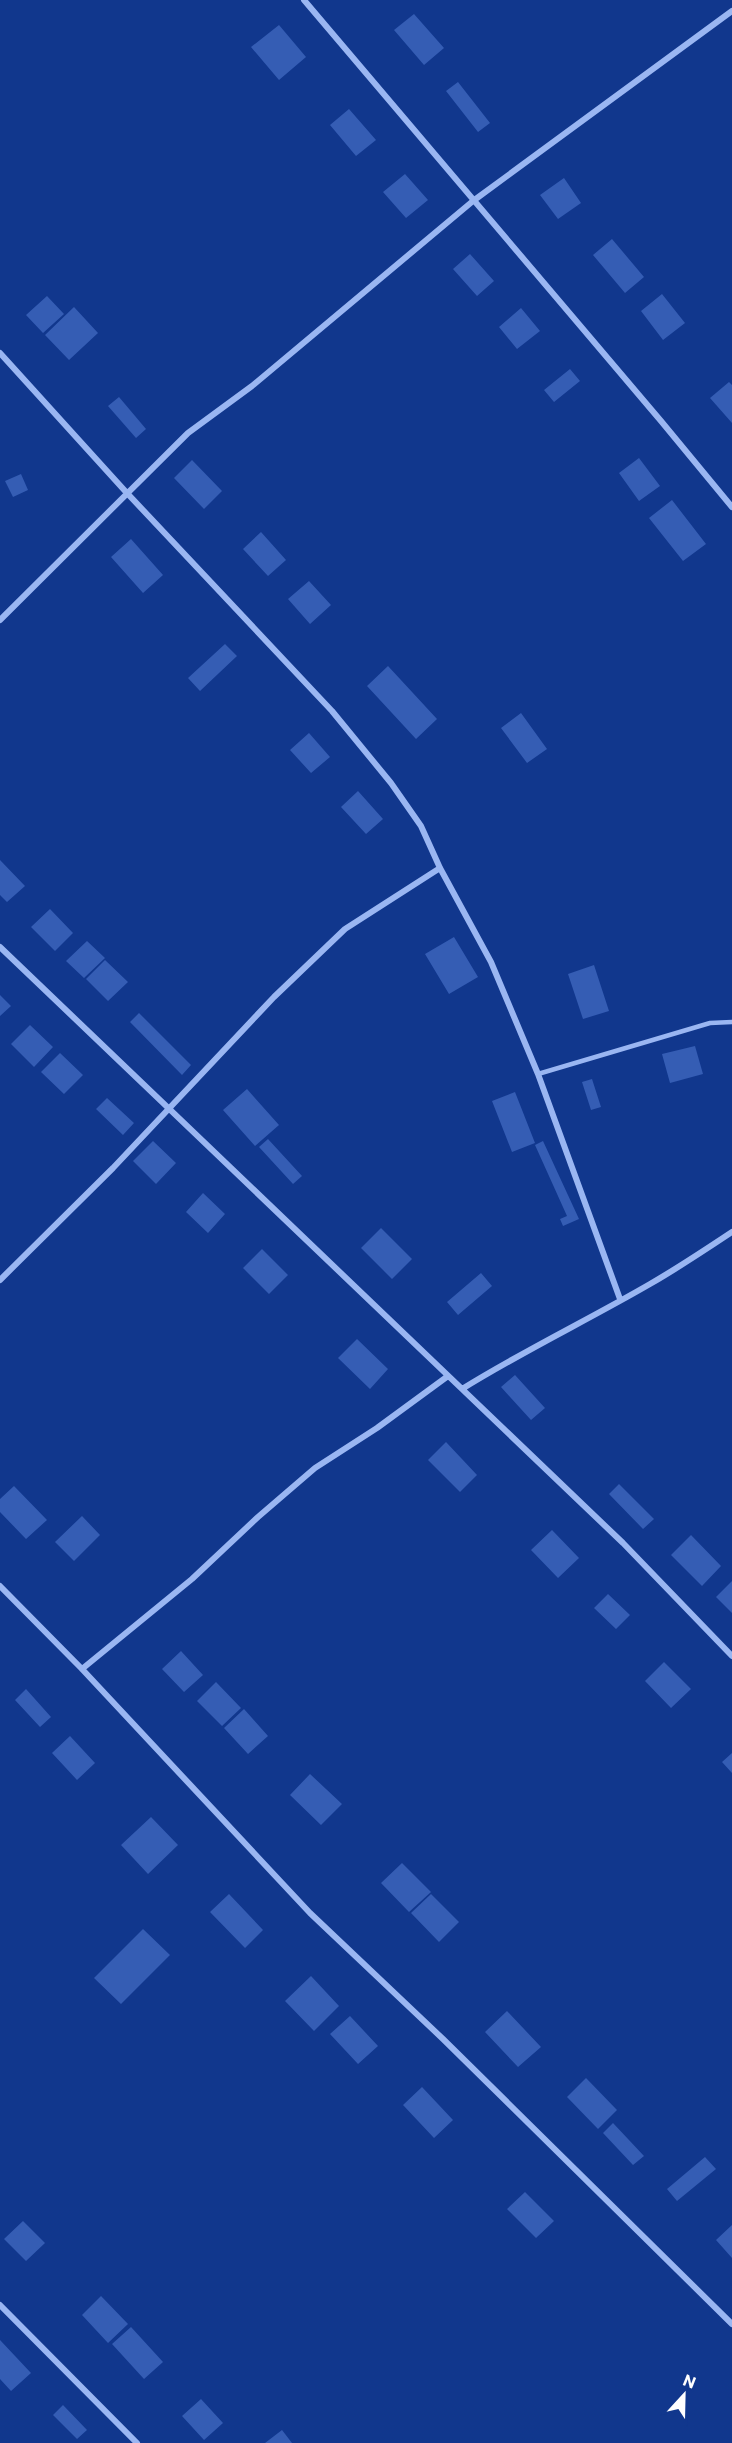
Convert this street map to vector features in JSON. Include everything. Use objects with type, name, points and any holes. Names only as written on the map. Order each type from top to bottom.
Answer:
[{"type":"street","points":[[304,0],[732,507]]},
{"type":"street","points":[[0,620],[126,492],[188,433],[252,386],[472,201],[732,11]]},
{"type":"street","points":[[0,353],[126,492],[332,711],[397,792],[421,826],[440,868],[491,962],[538,1074],[620,1299]]},
{"type":"street","points":[[0,1280],[113,1168],[274,997],[345,929],[440,868]]},
{"type":"street","points":[[0,947],[622,1543],[732,1656]]},
{"type":"street","points":[[462,1389],[510,1359],[650,1285],[732,1232]]},
{"type":"street","points":[[82,1669],[192,1579],[258,1517],[315,1468],[377,1428],[448,1376]]},
{"type":"street","points":[[0,1586],[82,1669],[310,1913],[443,2039],[732,2324]]},
{"type":"street","points":[[0,2305],[137,2443]]},
{"type":"lane","points":[[538,1074],[710,1023],[732,1022]]},
{"type":"building","points":[[414,14],[444,48],[424,65],[394,30]]},
{"type":"building","points":[[279,25],[306,57],[279,80],[251,47]]},
{"type":"building","points":[[458,82],[490,123],[478,132],[446,91]]},
{"type":"building","points":[[349,109],[376,140],[356,156],[330,125]]},
{"type":"building","points":[[405,174],[428,200],[406,218],[383,192]]},
{"type":"building","points":[[564,178],[581,203],[558,219],[540,195]]},
{"type":"building","points":[[612,239],[644,277],[625,293],[593,255]]},
{"type":"building","points":[[470,254],[494,281],[477,296],[453,269]]},
{"type":"building","points":[[662,294],[685,323],[663,340],[641,311]]},
{"type":"building","points":[[47,296],[64,314],[43,333],[26,315]]},
{"type":"building","points":[[74,307],[98,333],[69,360],[45,335]]},
{"type":"building","points":[[521,308],[540,331],[517,349],[499,327]]},
{"type":"building","points":[[570,369],[580,381],[554,402],[544,390]]},
{"type":"building","points":[[729,382],[732,385],[732,423],[710,398]]},
{"type":"building","points":[[119,397],[146,429],[136,438],[108,406]]},
{"type":"building","points":[[639,458],[660,486],[639,501],[619,473]]},
{"type":"building","points":[[192,460],[222,491],[204,509],[174,478]]},
{"type":"building","points":[[21,474],[28,490],[13,497],[5,481]]},
{"type":"building","points":[[672,500],[706,544],[683,561],[649,518]]},
{"type":"building","points":[[261,532],[286,560],[268,576],[243,549]]},
{"type":"building","points":[[131,539],[163,575],[143,593],[111,557]]},
{"type":"building","points":[[309,581],[331,605],[310,624],[288,599]]},
{"type":"building","points":[[225,644],[237,656],[200,691],[188,678]]},
{"type":"building","points":[[388,666],[437,719],[416,739],[367,686]]},
{"type":"building","points":[[521,713],[547,749],[527,763],[501,728]]},
{"type":"building","points":[[309,733],[330,757],[311,773],[290,750]]},
{"type":"building","points":[[358,791],[383,819],[366,834],[341,807]]},
{"type":"building","points":[[0,860],[25,886],[7,902],[0,895]]},
{"type":"building","points":[[50,909],[73,933],[55,951],[31,927]]},
{"type":"building","points":[[454,937],[478,977],[449,994],[425,954]]},
{"type":"building","points":[[87,941],[105,958],[84,978],[66,961]]},
{"type":"building","points":[[105,960],[128,982],[108,1001],[86,979]]},
{"type":"building","points":[[594,965],[609,1011],[583,1019],[568,974]]},
{"type":"building","points":[[0,995],[11,1006],[0,1016]]},
{"type":"building","points":[[139,1013],[191,1065],[182,1075],[130,1022]]},
{"type":"building","points":[[30,1025],[53,1047],[34,1067],[11,1044]]},
{"type":"building","points":[[695,1046],[703,1074],[670,1083],[662,1054]]},
{"type":"building","points":[[60,1053],[83,1075],[64,1094],[41,1072]]},
{"type":"building","points":[[592,1079],[601,1107],[591,1110],[582,1082]]},
{"type":"building","points":[[247,1089],[279,1125],[255,1146],[223,1110]]},
{"type":"building","points":[[515,1092],[535,1143],[512,1152],[492,1101]]},
{"type":"building","points":[[107,1098],[134,1123],[123,1135],[96,1109]]},
{"type":"building","points":[[268,1139],[302,1176],[293,1184],[259,1147]]},
{"type":"building","points":[[153,1141],[176,1163],[156,1184],[133,1161]]},
{"type":"building","points":[[543,1141],[579,1219],[563,1226],[560,1219],[567,1216],[535,1145]]},
{"type":"building","points":[[203,1193],[225,1214],[208,1233],[186,1212]]},
{"type":"building","points":[[381,1228],[412,1259],[392,1279],[361,1248]]},
{"type":"building","points":[[262,1249],[288,1275],[269,1294],[243,1268]]},
{"type":"building","points":[[481,1273],[492,1286],[458,1315],[447,1302]]},
{"type":"building","points":[[357,1339],[388,1369],[370,1389],[338,1358]]},
{"type":"building","points":[[515,1375],[545,1408],[531,1420],[501,1387]]},
{"type":"building","points":[[446,1442],[477,1475],[460,1492],[428,1460]]},
{"type":"building","points":[[619,1484],[654,1519],[643,1529],[609,1494]]},
{"type":"building","points":[[14,1486],[47,1520],[26,1539],[0,1512],[0,1499]]},
{"type":"building","points":[[82,1516],[100,1535],[74,1561],[55,1542]]},
{"type":"building","points":[[552,1530],[579,1558],[558,1578],[531,1550]]},
{"type":"building","points":[[691,1535],[721,1566],[702,1586],[671,1555]]},
{"type":"building","points":[[732,1581],[732,1613],[716,1597]]},
{"type":"building","points":[[608,1594],[630,1615],[616,1629],[594,1608]]},
{"type":"building","points":[[181,1651],[203,1675],[184,1692],[162,1669]]},
{"type":"building","points":[[664,1662],[691,1689],[671,1708],[645,1681]]},
{"type":"building","points":[[216,1682],[241,1708],[222,1726],[197,1701]]},
{"type":"building","points":[[26,1689],[51,1717],[40,1727],[15,1700]]},
{"type":"building","points":[[244,1709],[268,1736],[248,1754],[224,1728]]},
{"type":"building","points":[[70,1736],[95,1763],[77,1780],[52,1753]]},
{"type":"building","points":[[732,1753],[732,1773],[722,1762]]},
{"type":"building","points":[[310,1774],[342,1804],[321,1825],[290,1795]]},
{"type":"building","points":[[151,1817],[178,1845],[148,1874],[121,1845]]},
{"type":"building","points":[[402,1863],[431,1892],[409,1912],[381,1883]]},
{"type":"building","points":[[229,1894],[263,1930],[245,1948],[210,1912]]},
{"type":"building","points":[[431,1894],[459,1922],[439,1942],[411,1913]]},
{"type":"building","points":[[143,1929],[170,1955],[121,2004],[94,1978]]},
{"type":"building","points":[[311,1976],[339,2006],[314,2031],[285,2001]]},
{"type":"building","points":[[507,2011],[541,2047],[518,2067],[485,2032]]},
{"type":"building","points":[[350,2016],[378,2046],[358,2064],[330,2034]]},
{"type":"building","points":[[586,2078],[617,2110],[598,2129],[567,2097]]},
{"type":"building","points":[[422,2087],[453,2120],[434,2138],[403,2105]]},
{"type":"building","points":[[613,2123],[644,2156],[633,2165],[603,2133]]},
{"type":"building","points":[[705,2157],[716,2169],[677,2201],[667,2189]]},
{"type":"building","points":[[525,2192],[554,2221],[536,2238],[507,2209]]},
{"type":"building","points":[[23,2221],[45,2243],[26,2261],[4,2239]]},
{"type":"building","points":[[732,2225],[732,2258],[716,2240]]},
{"type":"building","points":[[101,2296],[128,2324],[108,2343],[82,2315]]},
{"type":"building","points":[[131,2327],[163,2362],[144,2379],[112,2344]]},
{"type":"building","points":[[0,2340],[31,2373],[11,2391],[0,2379]]},
{"type":"building","points":[[201,2399],[223,2423],[204,2440],[182,2416]]},
{"type":"building","points":[[63,2405],[87,2430],[77,2439],[53,2415]]},
{"type":"building","points":[[282,2430],[292,2443],[265,2443]]}]
